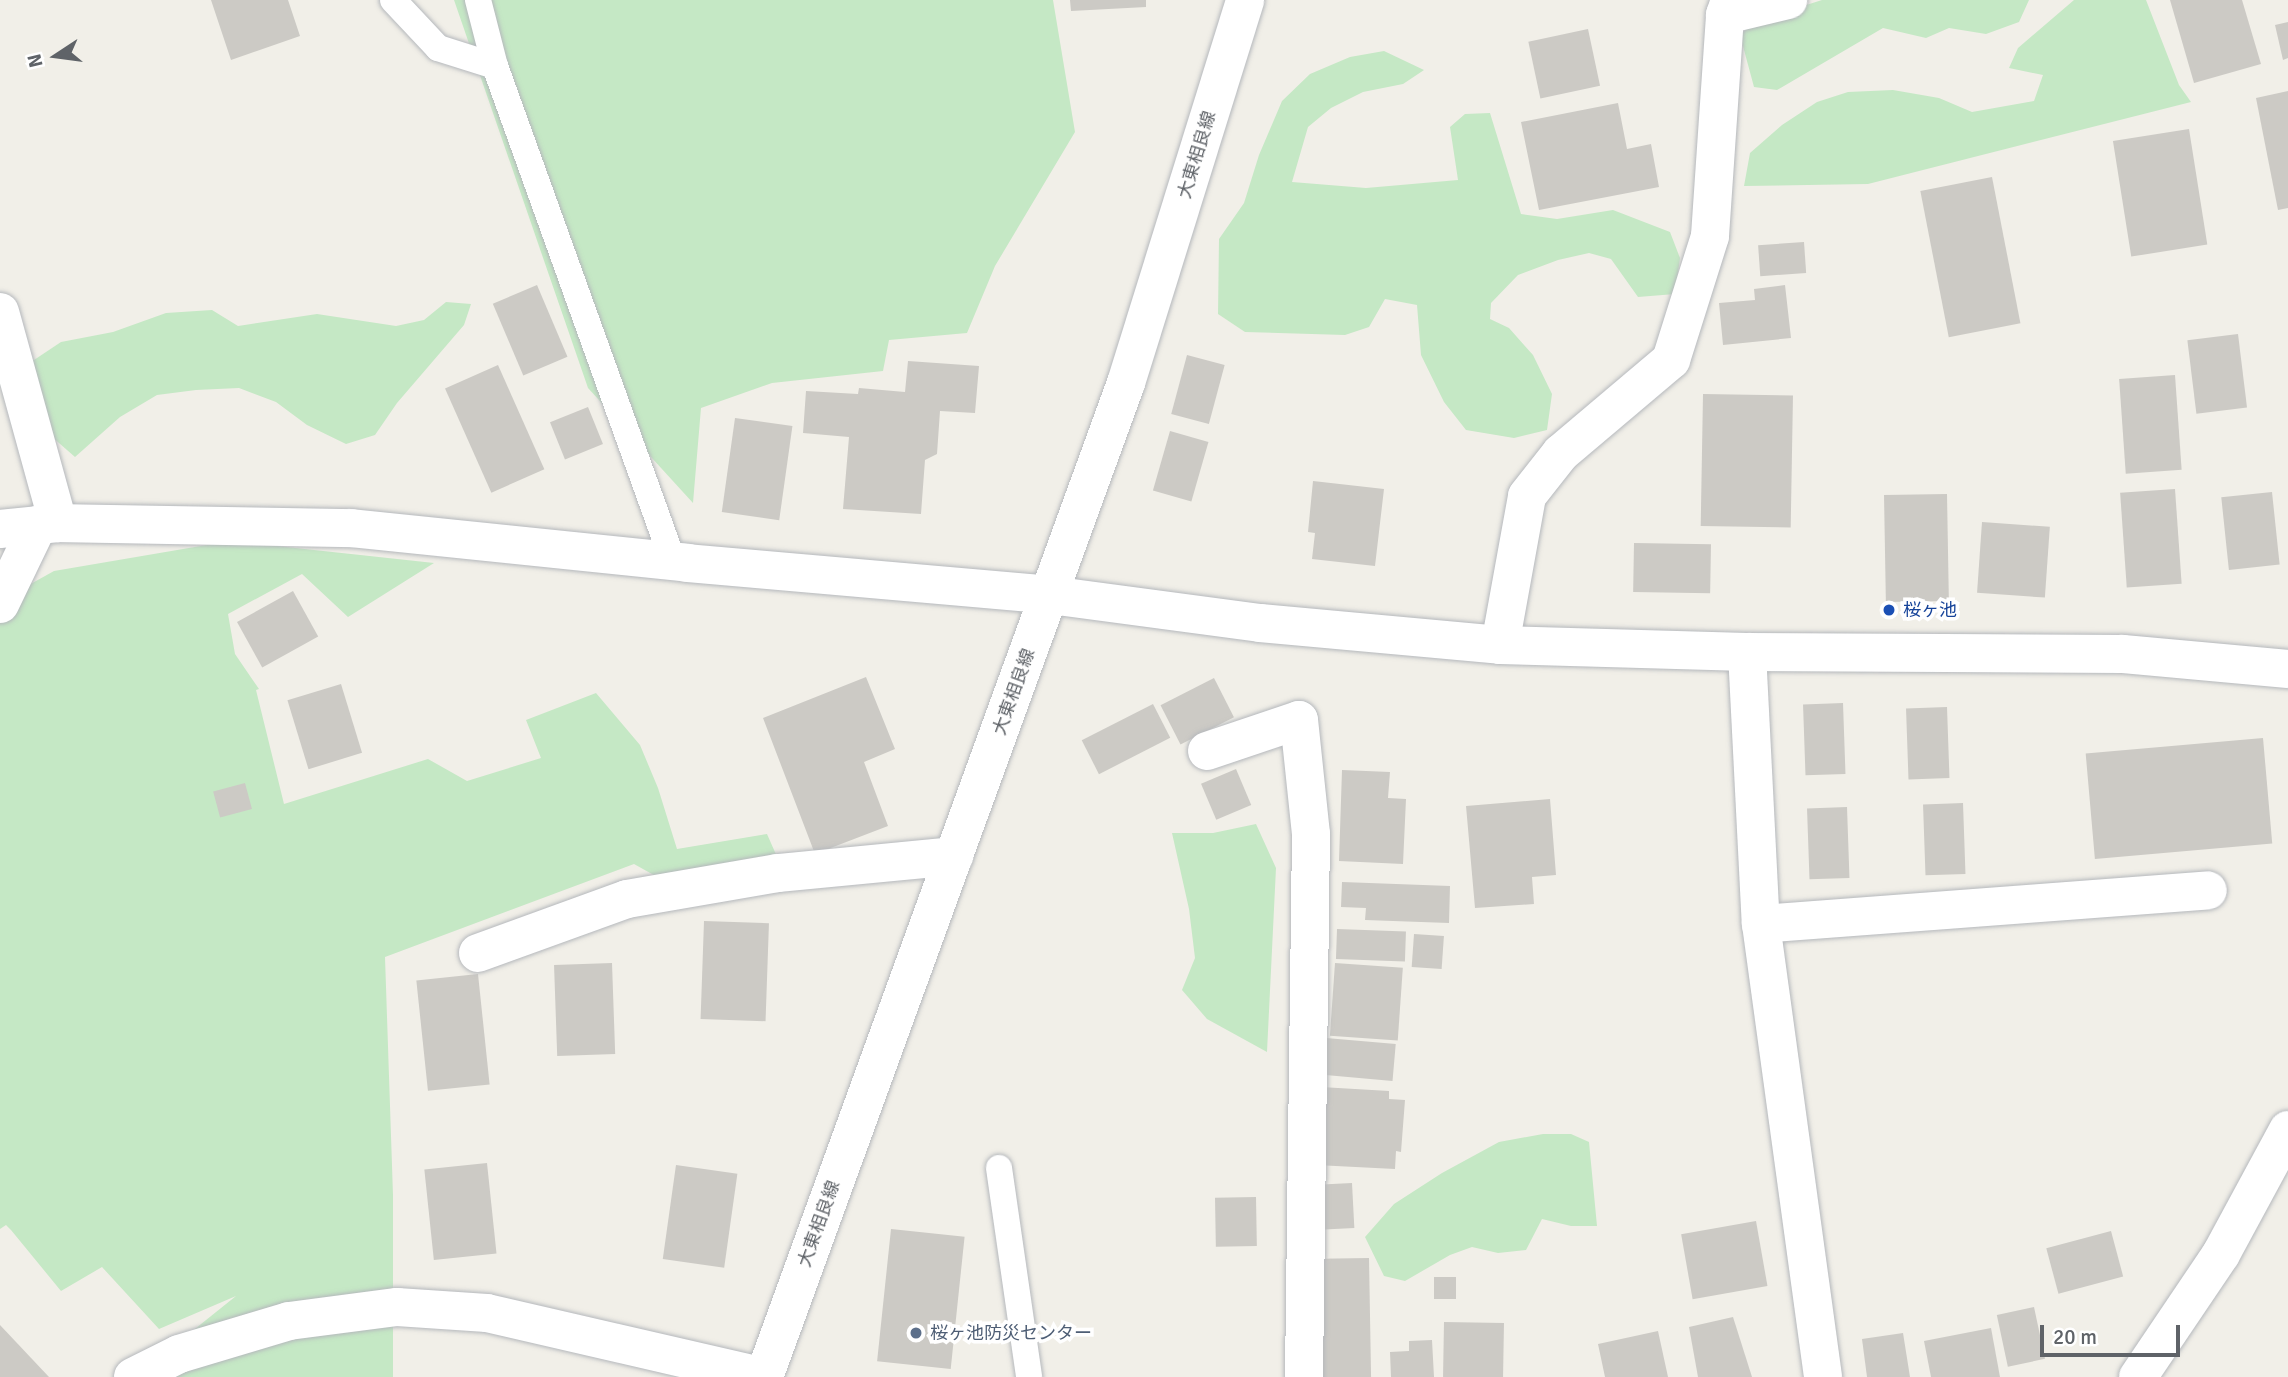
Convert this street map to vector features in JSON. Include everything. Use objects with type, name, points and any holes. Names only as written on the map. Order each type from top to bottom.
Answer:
[{"type":"street","name":"大東相良線","points":[[764,1377],[1126,383],[1245,0]]},
{"type":"street","points":[[1500,645],[1527,496],[1561,453],[1671,360],[1710,236],[1727,7],[1788,0]]},
{"type":"street","points":[[0,312],[48,524],[0,604]]},
{"type":"street","points":[[0,529],[48,524],[351,528],[673,561],[1050,595],[1260,623],[1500,645],[1746,652],[2123,654],[2288,670]]},
{"type":"street","points":[[1746,652],[1761,924],[1823,1377]]},
{"type":"street","points":[[1207,751],[1299,720],[1311,834],[1304,1377]]},
{"type":"street","points":[[478,953],[627,899],[778,873],[954,856]]},
{"type":"street","points":[[1761,924],[2208,890]]},
{"type":"street","points":[[2141,1376],[2221,1254],[2288,1130]]},
{"type":"street","points":[[133,1377],[180,1354],[289,1321],[397,1307],[487,1314],[764,1377]]},
{"type":"lane","points":[[393,0],[439,48],[495,66]]},
{"type":"lane","points":[[478,0],[495,66],[673,561]]},
{"type":"lane","points":[[999,1168],[1029,1377]]},
{"type":"green space","points":[[454,0],[1053,0],[1075,132],[995,266],[967,333],[889,340],[883,371],[772,383],[701,408],[693,503],[588,388]]},
{"type":"green space","points":[[1822,0],[2029,0],[2019,22],[1986,34],[1949,28],[1926,38],[1883,28],[1777,90],[1754,87],[1740,35],[1756,21]]},
{"type":"green space","points":[[2074,0],[2146,0],[2179,85],[2191,102],[1868,184],[1744,186],[1750,153],[1782,125],[1817,102],[1848,92],[1893,90],[1939,98],[1972,112],[2034,101],[2043,75],[2009,68],[2018,48]]},
{"type":"green space","points":[[1384,51],[1424,70],[1403,84],[1363,92],[1331,108],[1308,127],[1292,182],[1366,188],[1458,180],[1450,127],[1465,114],[1490,113],[1521,214],[1557,219],[1613,210],[1670,232],[1680,258],[1675,294],[1638,297],[1611,259],[1589,253],[1558,260],[1518,275],[1491,303],[1490,319],[1509,328],[1533,355],[1552,394],[1547,430],[1514,438],[1466,430],[1444,402],[1421,355],[1417,305],[1385,299],[1369,327],[1345,335],[1245,332],[1218,314],[1219,239],[1244,203],[1259,155],[1282,101],[1310,74],[1350,57]]},
{"type":"green space","points":[[446,302],[471,304],[464,325],[397,403],[375,435],[346,444],[307,425],[276,402],[239,388],[196,390],[157,395],[120,417],[75,457],[51,436],[31,362],[61,342],[113,332],[166,313],[212,310],[238,326],[317,314],[396,326],[424,320]]},
{"type":"green space","points":[[230,541],[434,563],[348,617],[302,574],[228,614],[235,654],[259,689],[256,690],[284,804],[428,759],[467,781],[541,758],[526,720],[596,693],[640,745],[658,788],[677,849],[767,834],[778,859],[670,884],[634,864],[385,957],[393,1195],[393,1377],[135,1377],[236,1296],[159,1329],[102,1267],[61,1291],[11,1230],[6,1225],[0,1229],[0,601],[54,571]]},
{"type":"green space","points":[[1256,824],[1276,868],[1267,1052],[1207,1019],[1182,990],[1195,958],[1189,909],[1172,833],[1213,833]]},
{"type":"green space","points":[[1543,1134],[1571,1134],[1589,1142],[1597,1226],[1571,1226],[1542,1219],[1526,1250],[1498,1253],[1472,1247],[1450,1255],[1405,1281],[1384,1276],[1365,1237],[1394,1204],[1442,1173],[1499,1142]]},
{"type":"building","points":[[211,0],[288,0],[300,36],[231,60]]},
{"type":"building","points":[[1070,0],[1146,0],[1146,7],[1071,11]]},
{"type":"building","points":[[2170,0],[2242,0],[2261,64],[2194,83]]},
{"type":"building","points":[[2288,22],[2288,58],[2283,60],[2275,25]]},
{"type":"building","points":[[1588,29],[1600,86],[1540,98],[1528,42]]},
{"type":"building","points":[[2288,91],[2288,208],[2278,210],[2256,98]]},
{"type":"building","points":[[1618,103],[1627,149],[1651,144],[1659,187],[1539,210],[1521,122]]},
{"type":"building","points":[[2189,129],[2207,245],[2131,257],[2113,141]]},
{"type":"building","points":[[1992,177],[2020,323],[1949,337],[1920,191]]},
{"type":"building","points":[[1804,242],[1806,273],[1760,276],[1758,245]]},
{"type":"building","points":[[537,285],[567,357],[523,376],[493,304]]},
{"type":"building","points":[[1785,285],[1791,338],[1723,345],[1719,303],[1755,300],[1754,289]]},
{"type":"building","points":[[2238,334],[2247,407],[2196,414],[2187,340]]},
{"type":"building","points":[[1187,355],[1225,365],[1209,424],[1171,414]]},
{"type":"building","points":[[908,361],[979,366],[975,413],[940,411],[937,454],[925,460],[921,514],[843,509],[849,437],[803,433],[806,391],[858,394],[859,388],[905,392]]},
{"type":"building","points":[[498,365],[544,469],[491,493],[445,389]]},
{"type":"building","points":[[2175,375],[2182,470],[2126,474],[2119,379]]},
{"type":"building","points":[[1703,394],[1793,396],[1791,528],[1701,526]]},
{"type":"building","points":[[588,407],[603,444],[565,459],[550,422]]},
{"type":"building","points":[[735,418],[792,426],[779,520],[722,512]]},
{"type":"building","points":[[1170,431],[1208,442],[1191,502],[1153,491]]},
{"type":"building","points":[[1313,481],[1384,489],[1375,566],[1312,559],[1315,533],[1308,532]]},
{"type":"building","points":[[2175,489],[2182,584],[2127,588],[2120,493]]},
{"type":"building","points":[[2272,492],[2280,565],[2229,570],[2221,497]]},
{"type":"building","points":[[1947,494],[1949,601],[1886,602],[1884,495]]},
{"type":"building","points":[[1982,522],[2050,527],[2045,598],[1977,593]]},
{"type":"building","points":[[1634,543],[1711,544],[1710,593],[1633,592]]},
{"type":"building","points":[[293,591],[318,636],[262,668],[237,622]]},
{"type":"building","points":[[866,677],[895,749],[864,762],[888,826],[815,854],[763,718]]},
{"type":"building","points":[[1214,678],[1234,717],[1181,744],[1161,705]]},
{"type":"building","points":[[341,684],[362,753],[308,769],[287,700]]},
{"type":"building","points":[[1843,703],[1845,774],[1806,775],[1803,704]]},
{"type":"building","points":[[1153,704],[1170,738],[1099,774],[1082,740]]},
{"type":"building","points":[[1947,707],[1949,778],[1909,779],[1906,708]]},
{"type":"building","points":[[2263,738],[2272,844],[2095,859],[2086,754]]},
{"type":"building","points":[[1236,769],[1251,805],[1216,820],[1201,784]]},
{"type":"building","points":[[1342,770],[1390,772],[1388,798],[1406,799],[1403,864],[1339,861]]},
{"type":"building","points":[[245,783],[252,809],[220,818],[213,792]]},
{"type":"building","points":[[1550,799],[1556,875],[1532,877],[1534,904],[1475,908],[1466,806]]},
{"type":"building","points":[[1963,803],[1965,874],[1926,875],[1923,804]]},
{"type":"building","points":[[1847,807],[1849,878],[1810,879],[1807,808]]},
{"type":"building","points":[[1342,882],[1450,886],[1449,923],[1365,920],[1366,908],[1341,907]]},
{"type":"building","points":[[704,921],[769,923],[766,1021],[701,1019]]},
{"type":"building","points":[[1337,929],[1406,931],[1405,961],[1336,959]]},
{"type":"building","points":[[1414,934],[1444,936],[1442,969],[1412,967]]},
{"type":"building","points":[[612,963],[615,1054],[557,1056],[554,965]]},
{"type":"building","points":[[1335,963],[1403,968],[1398,1041],[1330,1036]]},
{"type":"building","points":[[478,974],[490,1084],[428,1091],[416,980]]},
{"type":"building","points":[[1326,1038],[1396,1044],[1393,1081],[1323,1075]]},
{"type":"building","points":[[1321,1087],[1389,1091],[1389,1099],[1405,1100],[1401,1152],[1396,1151],[1395,1169],[1316,1165]]},
{"type":"building","points":[[487,1163],[497,1254],[434,1260],[424,1170]]},
{"type":"building","points":[[676,1165],[737,1174],[724,1268],[663,1259]]},
{"type":"building","points":[[1352,1183],[1354,1228],[1314,1230],[1312,1185]]},
{"type":"building","points":[[1256,1197],[1257,1246],[1216,1247],[1215,1198]]},
{"type":"building","points":[[1756,1221],[1767,1286],[1693,1299],[1681,1234]]},
{"type":"building","points":[[891,1229],[965,1237],[951,1369],[877,1361]]},
{"type":"building","points":[[2111,1231],[2123,1276],[2058,1294],[2046,1248]]},
{"type":"building","points":[[1369,1258],[1371,1377],[1322,1377],[1320,1259]]},
{"type":"building","points":[[1434,1277],[1456,1277],[1456,1299],[1434,1299]]},
{"type":"building","points":[[2034,1307],[2045,1359],[2008,1367],[1997,1315]]},
{"type":"building","points":[[1733,1317],[1752,1377],[1698,1377],[1689,1327]]},
{"type":"building","points":[[1444,1322],[1504,1323],[1503,1377],[1443,1377]]},
{"type":"building","points":[[0,1325],[49,1377],[0,1377]]},
{"type":"building","points":[[1991,1328],[2000,1377],[1931,1377],[1924,1341]]},
{"type":"building","points":[[1658,1331],[1668,1377],[1605,1377],[1598,1344]]},
{"type":"building","points":[[1903,1333],[1910,1377],[1867,1377],[1862,1339]]},
{"type":"building","points":[[1432,1340],[1434,1377],[1391,1377],[1390,1352],[1409,1351],[1409,1341]]},
{"type":"place","name":"桜ヶ池","points":[[1889,610]]},
{"type":"place","name":"桜ヶ池防災センター","points":[[916,1333]]}]
